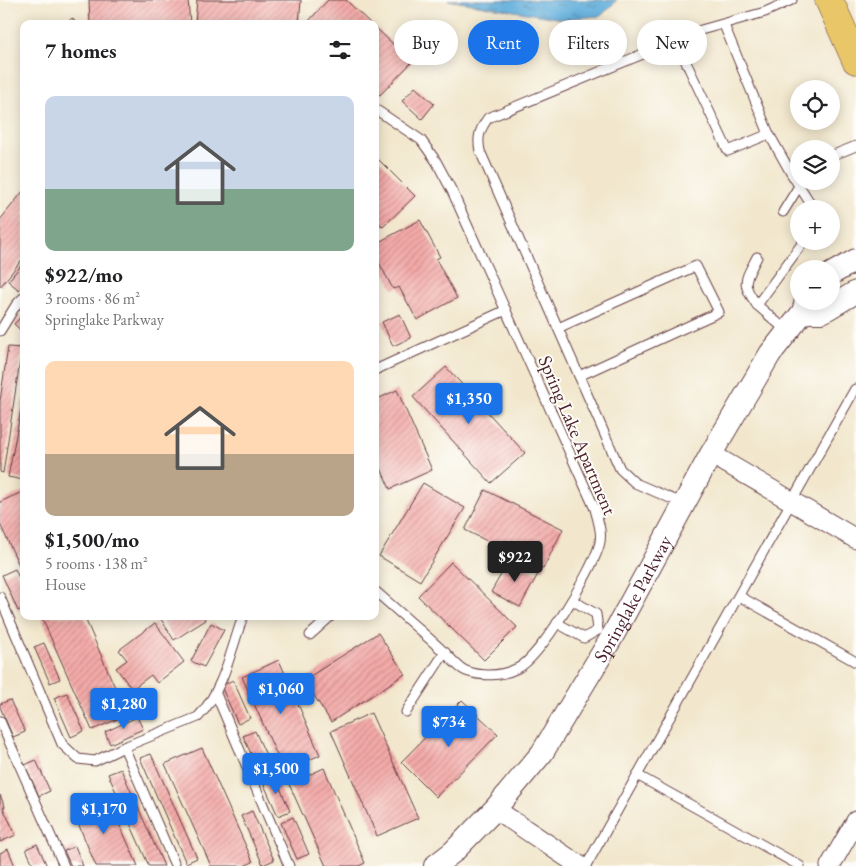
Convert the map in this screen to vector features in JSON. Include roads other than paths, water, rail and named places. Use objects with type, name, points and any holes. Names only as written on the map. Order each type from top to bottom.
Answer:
[{"type":"main road","points":[[829,0],[856,60]]},
{"type":"street","points":[[840,269],[856,260]]},
{"type":"street","name":"Springlake Parkway","points":[[840,301],[856,292]]},
{"type":"street","name":"Springlake Parkway","points":[[435,866],[453,852],[495,809],[542,753],[605,634],[684,504],[770,354],[788,332],[802,310]]},
{"type":"street","points":[[711,454],[856,539]]},
{"type":"street","points":[[495,809],[562,861],[580,866]]},
{"type":"street","points":[[830,866],[856,821]]},
{"type":"lane","points":[[707,29],[765,12],[792,0]]},
{"type":"lane","points":[[724,25],[769,134],[790,165]]},
{"type":"lane","points":[[637,57],[488,118],[481,128],[478,140],[480,151],[620,469],[635,483],[684,504]]},
{"type":"lane","points":[[687,65],[728,151],[769,134]]},
{"type":"lane","name":"Spring Lake Apartment","points":[[379,112],[421,140],[436,161],[452,191],[595,509],[600,529],[600,545],[592,565],[557,623],[536,653],[520,668],[500,674],[486,675],[464,670],[379,594]]},
{"type":"lane","points":[[840,152],[856,146]]},
{"type":"lane","points":[[783,212],[797,190]]},
{"type":"lane","points":[[758,304],[797,250]]},
{"type":"lane","points":[[757,257],[745,279],[747,291],[788,332]]},
{"type":"lane","points":[[558,328],[696,266],[718,312],[579,376]]},
{"type":"lane","points":[[0,331],[20,301]]},
{"type":"lane","points":[[379,368],[506,310]]},
{"type":"lane","points":[[586,866],[855,389]]},
{"type":"lane","points":[[739,596],[856,662]]},
{"type":"lane","points":[[0,597],[62,744],[78,759],[95,761],[198,717],[207,708],[216,694],[242,620]]},
{"type":"lane","points":[[557,623],[584,638],[605,634],[596,614],[572,600]]},
{"type":"lane","points":[[310,635],[327,620]]},
{"type":"lane","points":[[406,712],[445,652]]},
{"type":"lane","points":[[216,694],[288,866]]},
{"type":"lane","points":[[0,721],[64,866]]},
{"type":"lane","points":[[124,747],[174,863]]},
{"type":"lane","points":[[638,775],[800,866]]},
{"type":"water","points":[[448,0],[617,0],[601,16],[562,19]]}]
